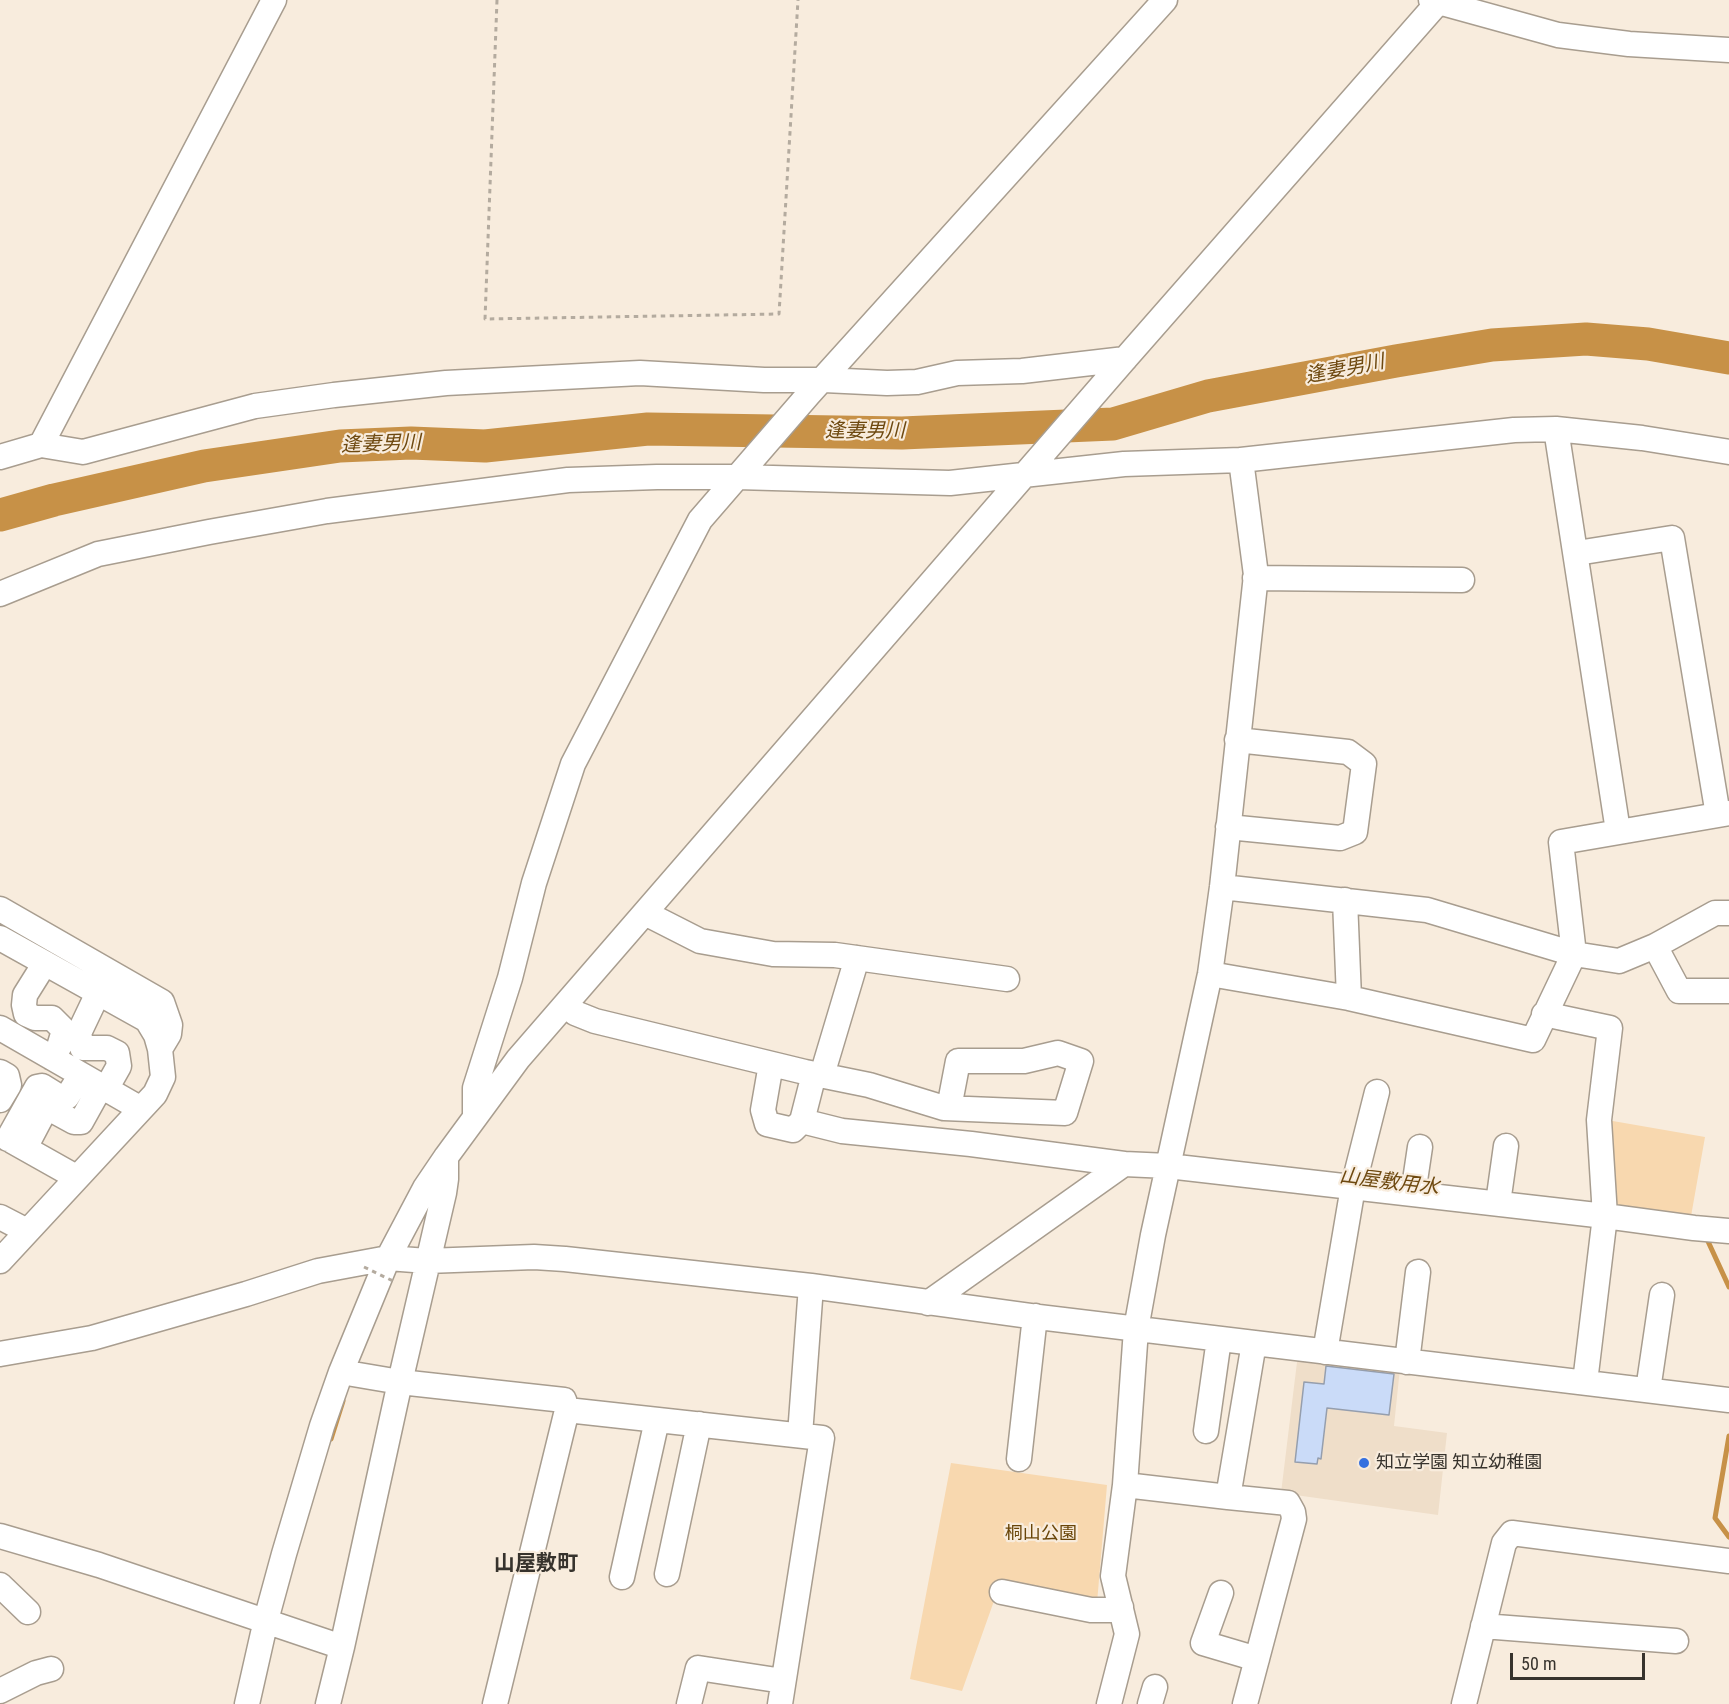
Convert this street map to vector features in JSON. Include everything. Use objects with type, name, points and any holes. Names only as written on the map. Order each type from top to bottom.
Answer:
[{"type":"street","points":[[41,445],[274,0]]},
{"type":"street","points":[[475,1116],[475,1088],[510,978],[534,882],[573,764],[700,520],[1165,0]]},
{"type":"street","points":[[247,1704],[266,1620],[322,1426],[341,1372],[391,1269],[425,1188],[446,1157],[518,1059],[1437,1],[1558,35],[1629,44],[1729,50]]},
{"type":"street","points":[[0,457],[41,445],[83,452],[255,406],[446,383],[640,373],[764,380],[817,387],[917,382],[957,373],[1120,365]]},
{"type":"street","points":[[0,594],[98,554],[327,511],[568,480],[740,473],[950,483],[1030,470],[1241,460],[1514,430],[1556,429],[1642,438],[1729,452]]},
{"type":"street","points":[[1556,429],[1577,553],[1618,831]]},
{"type":"street","points":[[1109,1704],[1127,1634],[1113,1576],[1125,1485],[1136,1329],[1152,1235],[1210,975],[1256,578],[1241,460]]},
{"type":"street","points":[[1210,975],[1349,998],[1533,1040],[1574,954],[1561,842],[1724,814],[1672,538],[1577,553]]},
{"type":"street","points":[[1256,578],[1462,580]]},
{"type":"street","points":[[1228,827],[1340,838],[1355,832],[1364,764],[1348,752],[1237,740]]},
{"type":"street","points":[[1222,887],[1427,910],[1574,954],[1619,961],[1655,946],[1715,913],[1729,912]]},
{"type":"street","points":[[1345,900],[1349,998]]},
{"type":"street","points":[[0,909],[162,1002],[170,1025],[169,1034],[160,1049]]},
{"type":"street","points":[[645,913],[700,941],[773,954],[835,955],[1007,979]]},
{"type":"street","points":[[0,938],[147,1020],[156,1035],[160,1049],[163,1077],[155,1094],[0,1261]]},
{"type":"street","points":[[1655,946],[1679,991],[1729,991]]},
{"type":"street","points":[[771,1064],[763,1110],[767,1124],[793,1130],[802,1121],[857,958]]},
{"type":"street","points":[[45,963],[25,995],[24,1005],[26,1014],[35,1018],[52,1018],[62,1028],[63,1034],[59,1047],[52,1058]]},
{"type":"street","points":[[76,1177],[11,1140],[36,1087],[42,1086],[63,1099],[96,1083],[119,1066],[117,1053],[107,1048],[82,1048],[79,1033],[98,993]]},
{"type":"street","points":[[566,1004],[575,1013],[596,1021],[771,1064],[869,1085],[920,1102],[949,1108],[1065,1113],[1081,1061],[1058,1053],[1024,1061],[958,1061],[949,1108]]},
{"type":"street","points":[[1544,1014],[1610,1028],[1599,1120],[1605,1216],[1585,1382]]},
{"type":"street","points":[[0,1028],[141,1109]]},
{"type":"street","points":[[0,1072],[7,1076],[9,1085],[0,1100]]},
{"type":"street","points":[[1325,1352],[1353,1187],[1377,1092]]},
{"type":"street","points":[[802,1121],[842,1131],[971,1144],[1124,1164],[1168,1166],[1498,1203],[1729,1231]]},
{"type":"street","points":[[1498,1203],[1506,1146]]},
{"type":"street","points":[[1413,1194],[1420,1147]]},
{"type":"street","points":[[328,1704],[445,1186],[446,1157]]},
{"type":"street","points":[[928,1303],[1124,1164]]},
{"type":"street","points":[[0,1216],[27,1232]]},
{"type":"street","points":[[0,1354],[92,1338],[318,1271],[391,1269],[428,1261],[534,1257],[565,1258],[811,1286],[1136,1329],[1729,1398]]},
{"type":"street","points":[[1407,1362],[1418,1272]]},
{"type":"street","points":[[800,1435],[811,1286]]},
{"type":"street","points":[[1648,1390],[1662,1295]]},
{"type":"street","points":[[1019,1459],[1035,1316]]},
{"type":"street","points":[[1206,1431],[1219,1339]]},
{"type":"street","points":[[1228,1497],[1254,1343]]},
{"type":"street","points":[[341,1372],[400,1382],[564,1400],[567,1410],[495,1704]]},
{"type":"street","points":[[567,1410],[822,1438],[782,1693],[698,1668],[689,1704]]},
{"type":"street","points":[[622,1577],[657,1420]]},
{"type":"street","points":[[667,1574],[699,1425]]},
{"type":"street","points":[[1125,1485],[1288,1503],[1293,1512],[1294,1519],[1245,1704]]},
{"type":"street","points":[[1464,1704],[1504,1544],[1512,1533],[1729,1561]]},
{"type":"street","points":[[0,1536],[99,1565],[342,1647]]},
{"type":"street","points":[[0,1585],[28,1612]]},
{"type":"street","points":[[1002,1592],[1091,1610],[1109,1610],[1121,1606]]},
{"type":"street","points":[[1221,1593],[1203,1643],[1257,1659]]},
{"type":"street","points":[[1483,1626],[1676,1641]]},
{"type":"street","points":[[0,1691],[36,1673],[51,1669]]},
{"type":"path","points":[[497,0],[486,319],[779,314],[798,0]]},
{"type":"path","points":[[364,1267],[391,1269]]},
{"type":"shaded area","name":"知立学園 知立幼稚園","points":[[1298,1354],[1400,1368],[1394,1426],[1447,1433],[1438,1515],[1281,1493]]},
{"type":"green space","points":[[1607,1120],[1705,1137],[1690,1222],[1612,1208]]},
{"type":"green space","name":"桐山公園","points":[[951,1463],[1107,1485],[1097,1603],[1000,1584],[962,1691],[910,1679]]},
{"type":"building","points":[[1326,1366],[1394,1374],[1389,1415],[1327,1408],[1321,1459],[1318,1458],[1317,1464],[1295,1462],[1304,1382],[1324,1384]]},
{"type":"waterway","name":"逢妻男川","points":[[0,515],[54,500],[204,466],[340,446],[411,443],[485,446],[648,429],[902,433],[1113,424],[1208,396],[1396,361],[1492,345],[1586,339],[1648,344],[1729,358]]},
{"type":"waterway","name":"山屋敷用水","points":[[1706,1237],[1729,1287]]},
{"type":"waterway","points":[[331,1439],[343,1401]]},
{"type":"waterway","name":"山屋敷用水","points":[[1729,1436],[1715,1518],[1729,1537]]},
{"type":"place","name":"知立学園 知立幼稚園","points":[[1364,1463]]},
{"type":"district","name":"山屋敷町","points":[[536,1565]]}]
